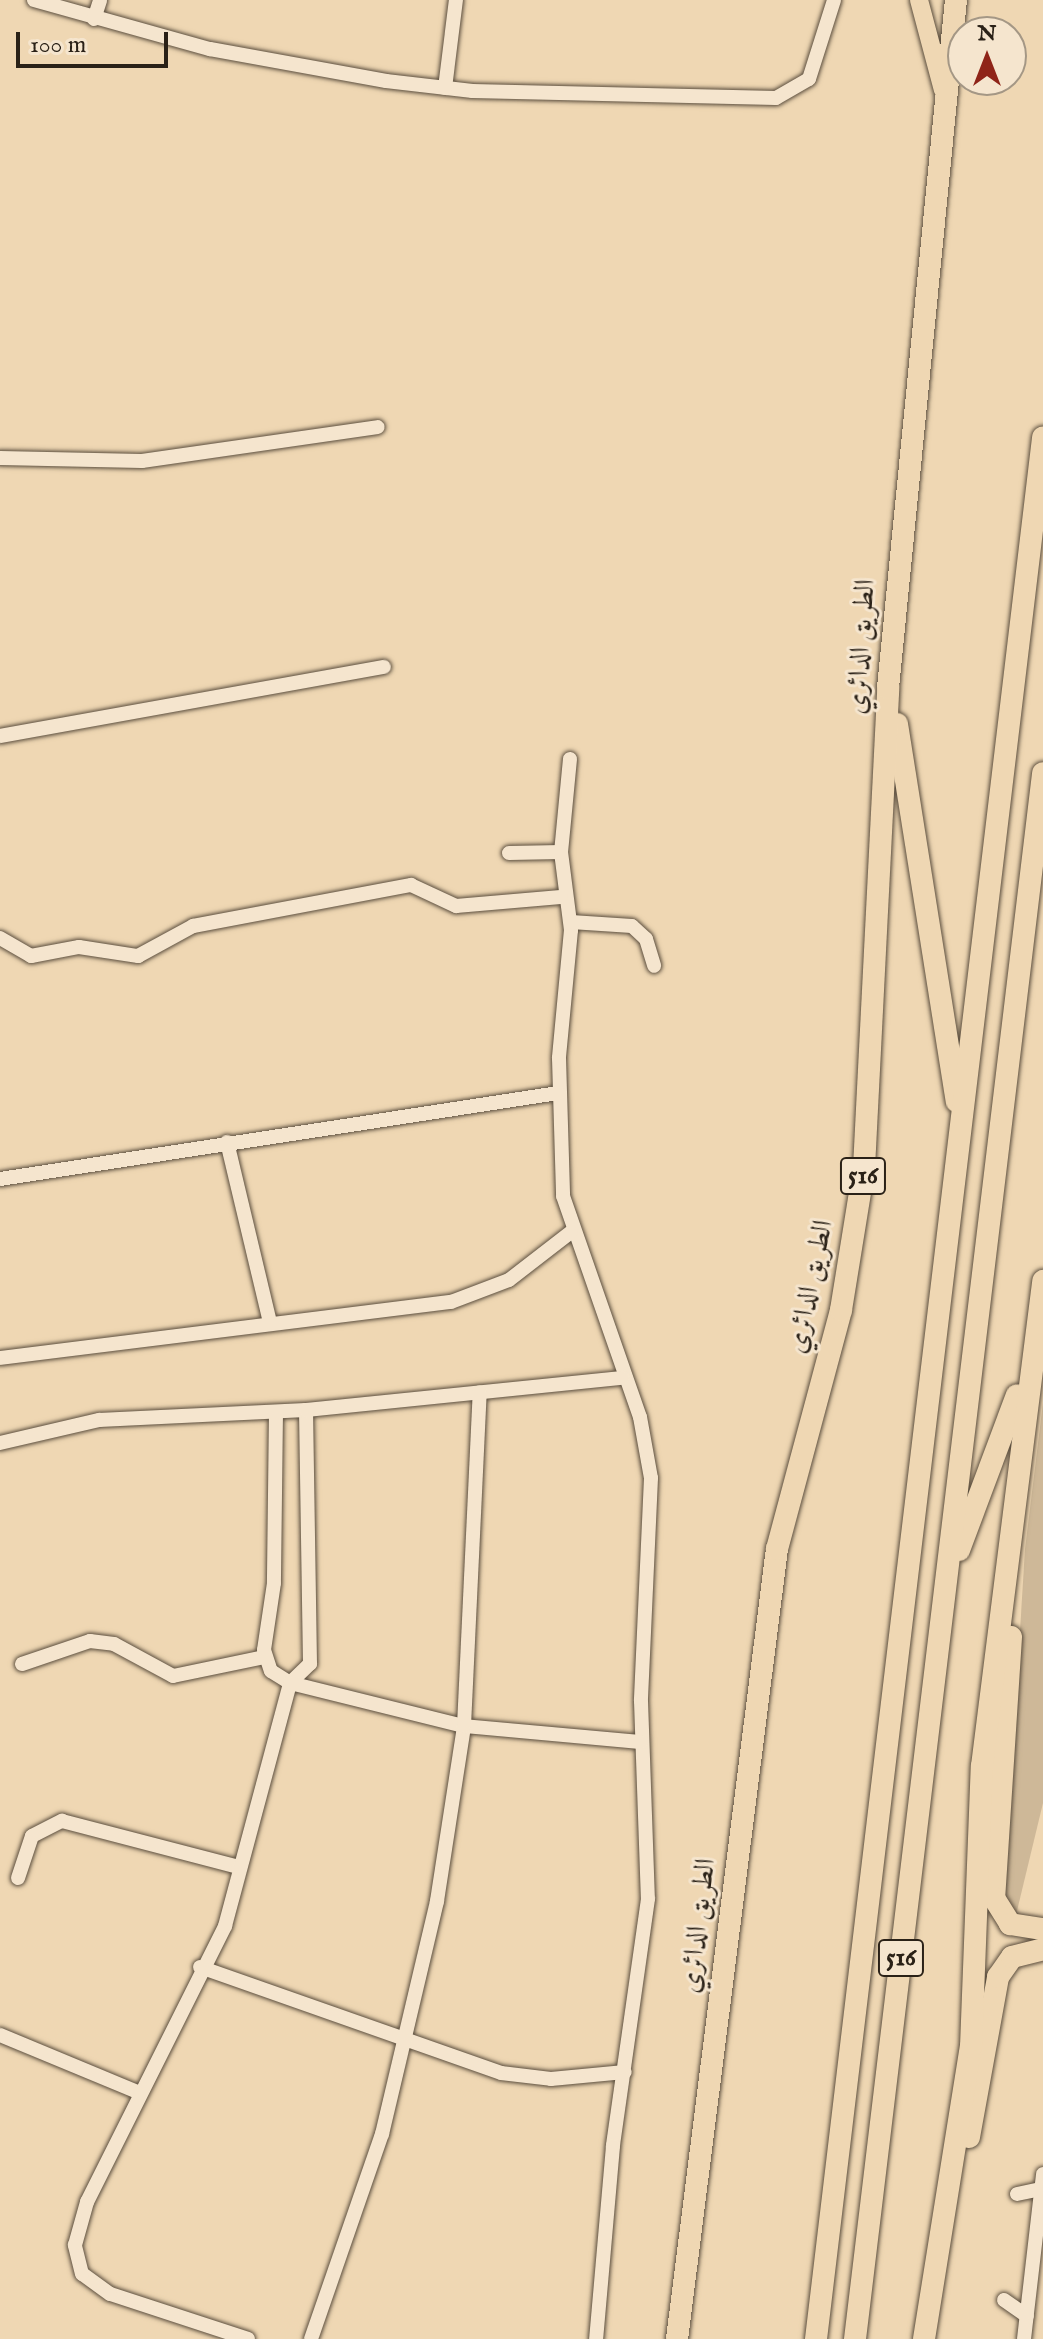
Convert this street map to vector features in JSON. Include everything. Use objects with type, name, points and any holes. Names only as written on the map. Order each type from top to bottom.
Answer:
[{"type":"highway","name":"الطريق الدائري","points":[[677,2339],[777,1549],[839,1318],[859,1204],[877,991],[888,688],[943,93],[956,0]]},
{"type":"highway","name":"516","points":[[816,2339],[962,1143],[1043,438]]},
{"type":"highway","name":"516","points":[[888,688],[948,1022],[962,1143]]},
{"type":"highway","name":"516","points":[[855,2339],[1043,773]]},
{"type":"highway","name":"516","points":[[924,2339],[974,2016],[980,1797],[1031,1356],[1043,1281]]},
{"type":"highway","name":"516","points":[[947,1577],[1031,1356]]},
{"type":"highway","points":[[1004,1585],[1012,1616],[994,1898],[1010,1924],[1043,1928]]},
{"type":"highway","points":[[952,2170],[978,2102],[998,1977],[1012,1957],[1043,1949]]},
{"type":"main road","points":[[919,0],[943,93]]},
{"type":"street","points":[[34,0],[94,19],[268,62],[445,88],[776,98],[814,71],[834,0]]},
{"type":"street","points":[[94,19],[100,0]]},
{"type":"street","points":[[445,88],[456,0]]},
{"type":"street","points":[[0,458],[142,461],[378,427]]},
{"type":"street","points":[[0,736],[384,667]]},
{"type":"street","points":[[570,759],[561,852],[561,897],[571,922],[558,1093],[571,1232],[622,1378],[640,1417],[651,1478],[641,1742],[648,1899],[625,2072],[596,2339]]},
{"type":"street","points":[[509,853],[561,852]]},
{"type":"street","points":[[0,938],[31,956],[79,947],[138,956],[193,926],[411,885],[461,906],[561,897]]},
{"type":"street","points":[[571,922],[632,926],[646,939],[654,966]]},
{"type":"street","points":[[0,1179],[558,1093]]},
{"type":"street","points":[[227,1142],[270,1323]]},
{"type":"street","points":[[0,1358],[468,1297],[521,1273],[571,1232]]},
{"type":"street","points":[[0,1443],[99,1420],[306,1410],[622,1378]]},
{"type":"street","points":[[311,2339],[364,2193],[405,2043],[437,1901],[464,1726],[480,1392]]},
{"type":"street","points":[[248,2339],[123,2300],[79,2269],[75,2245],[83,2211],[200,1967],[225,1926],[238,1867],[290,1683],[310,1664],[306,1410]]},
{"type":"street","points":[[276,1412],[274,1583],[265,1657],[276,1677],[464,1726],[641,1742]]},
{"type":"street","points":[[22,1664],[90,1641],[114,1644],[173,1676],[265,1657]]},
{"type":"street","points":[[18,1878],[32,1836],[62,1821],[238,1867]]},
{"type":"street","points":[[200,1967],[405,2043],[518,2076],[625,2072]]},
{"type":"street","points":[[0,2035],[140,2093]]},
{"type":"street","points":[[1024,2339],[1043,2174]]},
{"type":"street","points":[[1017,2194],[1041,2189]]},
{"type":"street","points":[[1004,2300],[1027,2316]]},
{"type":"shaded area","points":[[1043,1403],[1043,1803],[1016,1915],[1004,1893],[1025,1549]]}]
